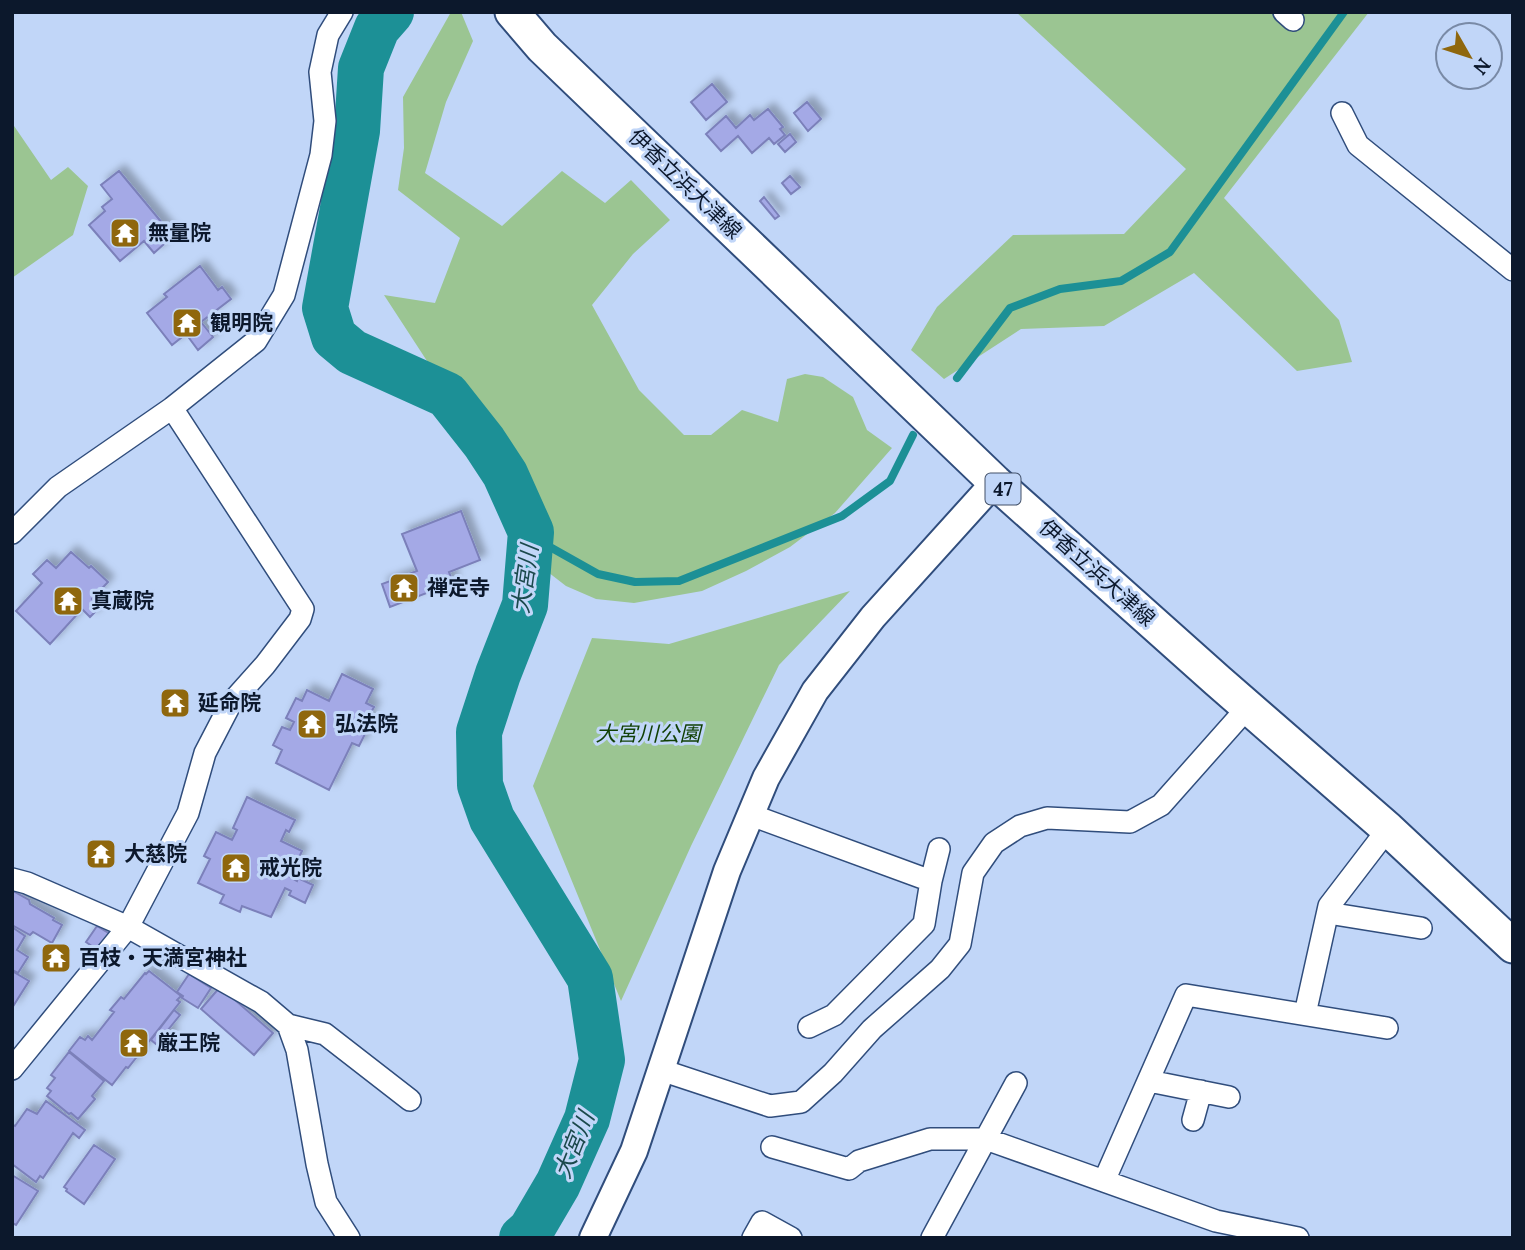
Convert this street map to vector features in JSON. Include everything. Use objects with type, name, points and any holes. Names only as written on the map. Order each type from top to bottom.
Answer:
[{"type":"main road","name":"伊香立浜大津線","points":[[512,12],[542,47],[995,482],[1388,829],[1513,946]]},
{"type":"street","points":[[12,533],[58,486],[172,408],[256,341],[284,295],[321,155],[325,121],[320,72],[328,35],[342,12]]},
{"type":"street","points":[[1342,113],[1358,145],[1513,270]]},
{"type":"street","points":[[12,1069],[128,927],[188,813],[205,753],[231,703],[272,656],[300,619],[303,609],[172,408]]},
{"type":"street","points":[[593,1238],[634,1151],[727,872],[766,778],[815,691],[873,617],[995,482]]},
{"type":"street","points":[[661,1070],[770,1106],[801,1102],[833,1073],[872,1029],[940,969],[960,944],[973,873],[994,843],[1020,826],[1047,818],[1130,822],[1161,805],[1248,707]]},
{"type":"street","points":[[751,815],[931,881]]},
{"type":"street","points":[[1305,1014],[1329,906],[1388,829]]},
{"type":"street","points":[[809,1027],[834,1015],[924,923],[939,849]]},
{"type":"street","points":[[12,879],[128,927],[261,1002],[288,1025],[326,1034],[410,1100]]},
{"type":"street","points":[[1328,913],[1421,928]]},
{"type":"street","points":[[1104,1181],[1186,995],[1387,1028]]},
{"type":"street","points":[[288,1025],[297,1050],[326,1202],[349,1238]]},
{"type":"street","points":[[1149,1081],[1229,1097]]},
{"type":"street","points":[[932,1238],[1016,1083]]},
{"type":"street","points":[[1192,1120],[1201,1091]]},
{"type":"street","points":[[772,1147],[849,1169],[859,1161],[930,1139],[986,1139],[1216,1221],[1298,1238]]},
{"type":"street","points":[[753,1238],[762,1222],[791,1238]]},
{"type":"green space","points":[[451,12],[461,12],[473,41],[446,102],[425,173],[502,226],[562,171],[605,203],[631,180],[670,220],[633,254],[592,305],[639,390],[684,435],[711,435],[742,410],[778,422],[787,379],[805,374],[823,377],[853,397],[867,430],[892,448],[835,513],[790,547],[702,591],[634,603],[596,599],[566,586],[544,569],[544,531],[516,469],[427,361],[384,295],[435,303],[460,238],[398,190],[404,148],[403,97]]},
{"type":"green space","points":[[1016,12],[1369,12],[1224,198],[1339,320],[1352,362],[1297,371],[1194,273],[1104,326],[1021,329],[944,379],[911,350],[937,307],[1013,235],[1124,234],[1186,169]]},
{"type":"green space","points":[[12,123],[51,180],[68,167],[88,186],[73,235],[12,278]]},
{"type":"green space","name":"大宮川公園","points":[[850,591],[779,665],[691,846],[621,1001],[533,786],[592,638],[669,644]]},
{"type":"building","points":[[712,84],[727,102],[706,120],[691,102]]},
{"type":"building","points":[[807,102],[821,119],[808,131],[794,113]]},
{"type":"building","points":[[768,109],[783,127],[780,129],[785,135],[774,144],[769,138],[752,153],[738,136],[721,151],[706,134],[726,116],[736,128],[750,115],[754,120]]},
{"type":"building","points":[[790,134],[796,142],[785,152],[778,144]]},
{"type":"building","points":[[119,171],[173,236],[154,253],[144,241],[120,261],[89,225],[105,211],[102,207],[112,199],[101,185]]},
{"type":"building","points":[[790,176],[800,187],[791,194],[782,183]]},
{"type":"building","points":[[764,197],[779,216],[775,219],[760,201]]},
{"type":"building","points":[[200,266],[218,290],[222,287],[231,299],[201,322],[213,337],[198,350],[186,334],[172,345],[147,313],[167,297],[164,294]]},
{"type":"building","points":[[461,511],[480,560],[449,572],[453,583],[390,607],[382,584],[417,571],[402,534]]},
{"type":"building","points":[[71,552],[108,582],[92,599],[100,607],[90,617],[82,609],[50,644],[16,611],[42,583],[33,574],[47,560],[56,568]]},
{"type":"building","points":[[342,674],[373,689],[366,703],[374,707],[367,720],[371,722],[359,746],[352,743],[329,790],[276,763],[282,750],[273,745],[282,727],[290,730],[294,722],[286,718],[296,698],[302,701],[307,690],[329,701]]},
{"type":"building","points":[[247,797],[295,820],[281,841],[302,851],[290,877],[313,885],[305,903],[289,895],[291,891],[285,888],[271,917],[242,906],[240,912],[220,903],[224,895],[198,883],[210,859],[204,856],[216,832],[232,840],[237,830],[233,828]]},
{"type":"building","points":[[13,891],[62,925],[52,943],[33,932],[30,935],[12,925]]},
{"type":"building","points":[[97,926],[110,934],[99,951],[86,942]]},
{"type":"building","points":[[12,927],[25,936],[17,950],[28,957],[18,973],[12,970]]},
{"type":"building","points":[[12,971],[29,981],[12,1008]]},
{"type":"building","points":[[149,971],[181,996],[177,1000],[180,1002],[112,1085],[69,1051],[80,1037],[85,1040],[88,1036],[92,1040],[114,1012],[110,1010],[121,997],[124,999]]},
{"type":"building","points":[[189,974],[211,988],[198,1008],[177,992]]},
{"type":"building","points":[[220,987],[273,1033],[254,1055],[201,1009]]},
{"type":"building","points":[[174,1010],[180,1015],[168,1030],[172,1035],[161,1048],[151,1040]]},
{"type":"building","points":[[69,1052],[104,1081],[92,1096],[95,1099],[78,1119],[47,1096],[51,1091],[47,1088],[55,1078],[51,1075]]},
{"type":"building","points":[[46,1101],[85,1130],[79,1138],[73,1133],[43,1178],[40,1176],[36,1182],[12,1164],[12,1124],[15,1126],[27,1109],[37,1114]]},
{"type":"building","points":[[94,1145],[115,1159],[84,1204],[64,1187]]},
{"type":"building","points":[[12,1175],[38,1191],[16,1225],[12,1223]]},
{"type":"waterway","name":"大宮川","points":[[391,12],[377,28],[361,68],[357,131],[325,308],[334,337],[352,352],[447,395],[505,474],[531,532],[525,605],[479,732],[480,785],[492,819],[590,978],[602,1060],[587,1119],[558,1184],[531,1230],[522,1238]]},
{"type":"waterway","points":[[957,378],[1010,308],[1060,289],[1121,281],[1170,252],[1344,12]]},
{"type":"waterway","points":[[531,544],[550,547],[598,574],[635,582],[679,581],[842,516],[890,481],[913,435]]},
{"type":"place","name":"無量院","points":[[125,233]]},
{"type":"place","name":"観明院","points":[[187,323]]},
{"type":"place","name":"禅定寺","points":[[404,588]]},
{"type":"place","name":"真蔵院","points":[[68,601]]},
{"type":"place","name":"延命院","points":[[175,703]]},
{"type":"place","name":"弘法院","points":[[312,724]]},
{"type":"place","name":"大慈院","points":[[101,854]]},
{"type":"place","name":"戒光院","points":[[236,868]]},
{"type":"place","name":"百枝・天満宮神社","points":[[56,958]]},
{"type":"place","name":"厳王院","points":[[134,1043]]}]
